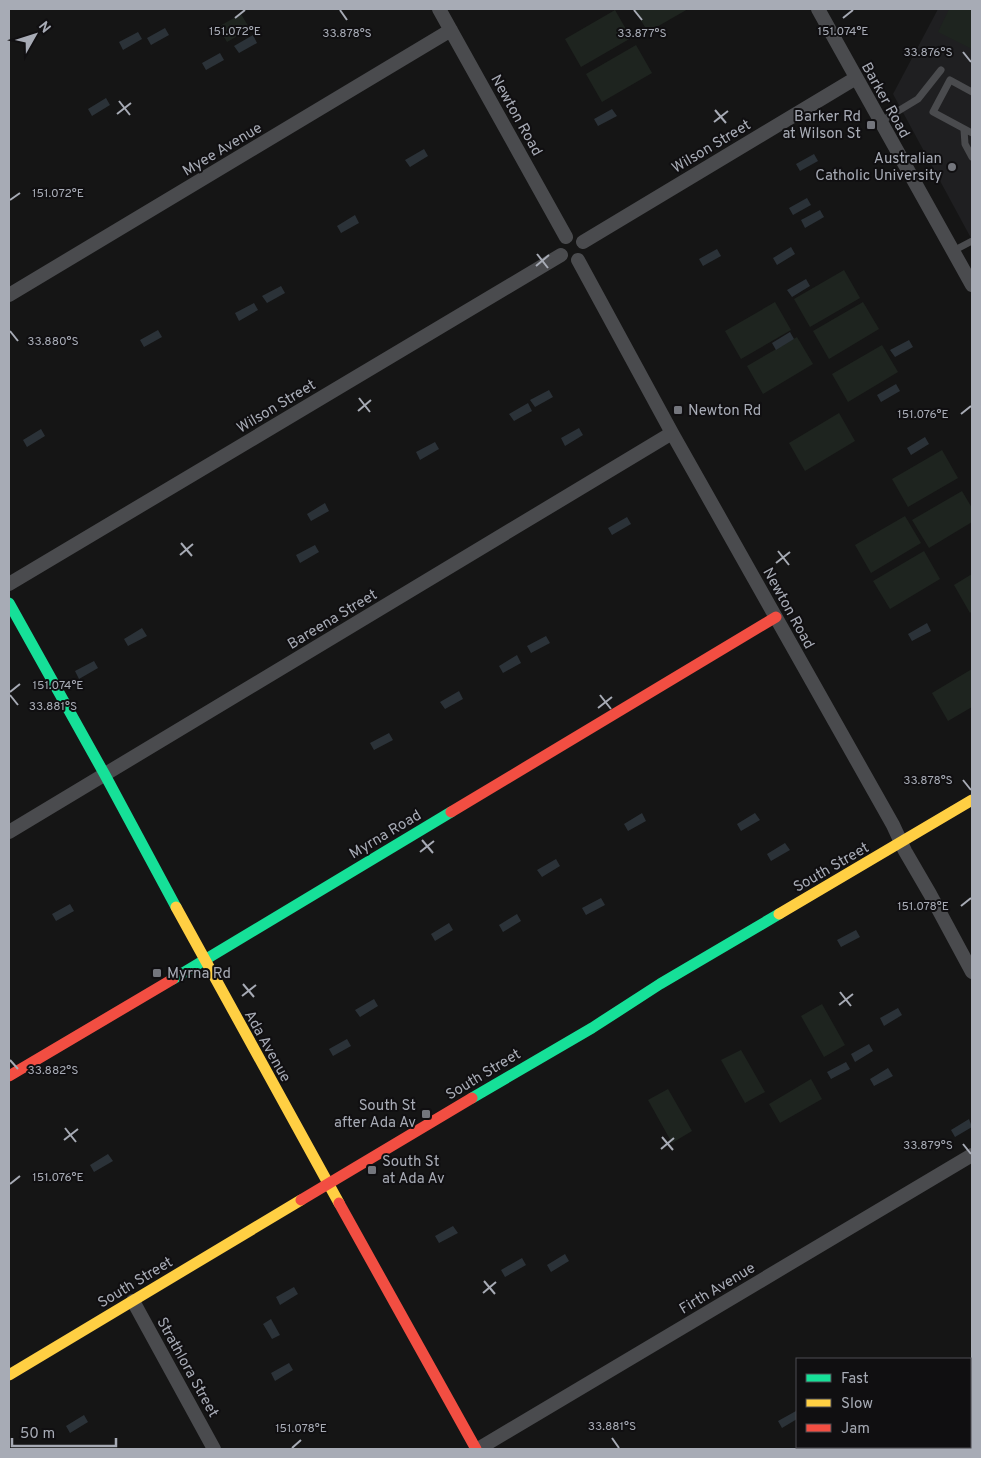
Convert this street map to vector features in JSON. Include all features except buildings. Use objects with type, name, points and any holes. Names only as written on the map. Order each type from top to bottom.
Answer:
[{"type":"street","name":"Newton Road","points":[[439,9],[566,237]]},
{"type":"street","name":"Barker Road","points":[[818,9],[972,285]]},
{"type":"street","name":"Myee Avenue","points":[[9,295],[451,30]]},
{"type":"street","name":"Wilson Street","points":[[583,242],[856,78]]},
{"type":"street","points":[[566,237],[577,237],[583,242],[584,254],[578,260],[567,261],[561,255],[559,247],[562,240],[566,237]]},
{"type":"street","name":"Wilson Street","points":[[9,584],[561,255]]},
{"type":"street","name":"Newton Road","points":[[578,260],[672,433],[972,972]]},
{"type":"street","name":"Bareena Street","points":[[9,832],[672,433]]},
{"type":"street","name":"Ada Avenue","points":[[9,603],[105,775],[327,1184],[477,1449]]},
{"type":"street","name":"Myrna Road","points":[[9,1076],[776,617]]},
{"type":"street","name":"South Street","points":[[9,1375],[592,1028],[660,984],[972,800]]},
{"type":"street","name":"Firth Avenue","points":[[477,1449],[972,1155]]},
{"type":"street","name":"Strathlora Street","points":[[133,1301],[214,1449]]},
{"type":"lane","points":[[880,122],[918,99],[940,70]]},
{"type":"lane","points":[[972,92],[950,80],[932,112],[972,133]]},
{"type":"lane","points":[[964,130],[965,144],[972,157]]},
{"type":"lane","points":[[953,251],[972,241]]},
{"type":"shaded area","points":[[634,9],[688,9],[648,32]]},
{"type":"shaded area","name":"Australian Catholic University","points":[[938,9],[972,9],[972,240],[893,94]]},
{"type":"shaded area","points":[[949,9],[972,9],[972,49],[938,32]]},
{"type":"shaded area","points":[[615,10],[631,38],[581,67],[565,39]]},
{"type":"shaded area","points":[[241,14],[250,29],[227,42],[218,27]]},
{"type":"shaded area","points":[[165,28],[169,35],[151,45],[147,38]]},
{"type":"shaded area","points":[[138,32],[142,39],[123,50],[119,42]]},
{"type":"shaded area","points":[[253,35],[257,43],[239,53],[234,46]]},
{"type":"shaded area","points":[[636,45],[652,73],[602,102],[586,74]]},
{"type":"shaded area","points":[[220,53],[224,60],[206,70],[202,63]]},
{"type":"shaded area","points":[[106,98],[110,105],[92,116],[88,109]]},
{"type":"shaded area","points":[[612,109],[617,116],[598,126],[594,119]]},
{"type":"shaded area","points":[[424,149],[428,156],[410,167],[405,160]]},
{"type":"shaded area","points":[[814,154],[818,161],[800,171],[796,164]]},
{"type":"shaded area","points":[[807,198],[811,205],[793,215],[789,208]]},
{"type":"shaded area","points":[[820,210],[824,217],[805,228],[801,220]]},
{"type":"shaded area","points":[[355,215],[359,223],[341,233],[337,226]]},
{"type":"shaded area","points":[[791,247],[795,254],[777,265],[773,258]]},
{"type":"shaded area","points":[[717,249],[721,256],[703,266],[699,259]]},
{"type":"shaded area","points":[[844,270],[860,298],[810,327],[794,299]]},
{"type":"shaded area","points":[[806,279],[810,286],[792,297],[787,290]]},
{"type":"shaded area","points":[[281,286],[285,293],[267,303],[262,296]]},
{"type":"shaded area","points":[[775,302],[791,330],[741,359],[725,331]]},
{"type":"shaded area","points":[[863,302],[879,329],[829,359],[813,331]]},
{"type":"shaded area","points":[[254,303],[258,310],[239,321],[235,313]]},
{"type":"shaded area","points":[[158,330],[162,337],[144,347],[140,340]]},
{"type":"shaded area","points":[[790,332],[794,339],[776,350],[772,343]]},
{"type":"shaded area","points":[[797,337],[813,364],[763,394],[747,366]]},
{"type":"shaded area","points":[[909,340],[913,347],[895,357],[890,350]]},
{"type":"shaded area","points":[[882,345],[898,372],[848,402],[832,374]]},
{"type":"shaded area","points":[[896,384],[900,391],[881,402],[877,395]]},
{"type":"shaded area","points":[[549,390],[553,397],[535,407],[530,400]]},
{"type":"shaded area","points":[[528,403],[532,411],[514,421],[509,414]]},
{"type":"shaded area","points":[[839,413],[855,441],[805,471],[789,443]]},
{"type":"shaded area","points":[[579,428],[583,435],[565,446],[561,438]]},
{"type":"shaded area","points":[[41,429],[45,436],[27,447],[23,440]]},
{"type":"shaded area","points":[[925,437],[929,444],[911,455],[907,448]]},
{"type":"shaded area","points":[[435,442],[439,449],[420,460],[416,452]]},
{"type":"shaded area","points":[[942,450],[958,478],[908,507],[892,479]]},
{"type":"shaded area","points":[[962,491],[972,508],[972,522],[929,548],[912,520]]},
{"type":"shaded area","points":[[325,503],[329,511],[311,521],[307,514]]},
{"type":"shaded area","points":[[905,516],[921,543],[871,573],[855,545]]},
{"type":"shaded area","points":[[627,517],[631,524],[612,535],[608,528]]},
{"type":"shaded area","points":[[315,545],[319,552],[300,563],[296,555]]},
{"type":"shaded area","points":[[924,551],[940,579],[890,609],[873,581]]},
{"type":"shaded area","points":[[972,574],[972,611],[970,613],[954,585]]},
{"type":"shaded area","points":[[927,623],[931,631],[912,641],[908,634]]},
{"type":"shaded area","points":[[142,628],[147,636],[128,646],[124,639]]},
{"type":"shaded area","points":[[546,636],[550,643],[531,653],[527,646]]},
{"type":"shaded area","points":[[517,655],[521,663],[503,673],[499,666]]},
{"type":"shaded area","points":[[94,661],[98,668],[79,679],[75,671]]},
{"type":"shaded area","points":[[972,669],[972,707],[948,721],[932,693]]},
{"type":"shaded area","points":[[459,691],[463,699],[445,709],[440,702]]},
{"type":"shaded area","points":[[389,733],[393,740],[374,750],[370,743]]},
{"type":"shaded area","points":[[642,813],[646,821],[628,831],[624,824]]},
{"type":"shaded area","points":[[755,813],[760,820],[741,831],[737,824]]},
{"type":"shaded area","points":[[785,843],[790,850],[771,861],[767,854]]},
{"type":"shaded area","points":[[556,859],[560,866],[542,877],[537,870]]},
{"type":"shaded area","points":[[601,898],[605,905],[586,915],[582,908]]},
{"type":"shaded area","points":[[70,904],[74,911],[56,921],[52,914]]},
{"type":"shaded area","points":[[517,914],[521,921],[503,932],[499,925]]},
{"type":"shaded area","points":[[449,923],[453,930],[435,941],[431,934]]},
{"type":"shaded area","points":[[856,930],[860,937],[841,947],[837,940]]},
{"type":"shaded area","points":[[374,999],[378,1006],[360,1017],[355,1010]]},
{"type":"shaded area","points":[[822,1004],[845,1045],[824,1057],[801,1016]]},
{"type":"shaded area","points":[[898,1008],[902,1015],[884,1026],[880,1018]]},
{"type":"shaded area","points":[[347,1039],[351,1046],[333,1056],[329,1049]]},
{"type":"shaded area","points":[[869,1044],[873,1051],[855,1062],[851,1054]]},
{"type":"shaded area","points":[[741,1050],[765,1092],[745,1103],[721,1060]]},
{"type":"shaded area","points":[[846,1062],[850,1069],[831,1079],[827,1072]]},
{"type":"shaded area","points":[[888,1068],[893,1076],[874,1086],[870,1079]]},
{"type":"shaded area","points":[[811,1079],[822,1099],[780,1123],[769,1104]]},
{"type":"shaded area","points":[[668,1089],[692,1131],[672,1143],[648,1100]]},
{"type":"shaded area","points":[[969,1119],[972,1127],[955,1137],[951,1130]]},
{"type":"shaded area","points":[[108,1154],[113,1161],[94,1172],[90,1165]]},
{"type":"shaded area","points":[[453,1226],[458,1233],[439,1243],[435,1236]]},
{"type":"shaded area","points":[[565,1254],[569,1261],[551,1272],[547,1265]]},
{"type":"shaded area","points":[[522,1258],[526,1265],[505,1277],[501,1270]]},
{"type":"shaded area","points":[[294,1287],[298,1294],[280,1305],[276,1297]]},
{"type":"shaded area","points":[[271,1319],[280,1335],[272,1339],[263,1324]]},
{"type":"shaded area","points":[[289,1363],[293,1370],[275,1381],[271,1373]]},
{"type":"shaded area","points":[[796,1411],[796,1420],[782,1428],[778,1421]]},
{"type":"shaded area","points":[[84,1415],[88,1422],[70,1433],[66,1426]]},
{"type":"traffic: fast","points":[[9,603],[176,907]]},
{"type":"traffic: fast","points":[[173,979],[451,812]]},
{"type":"traffic: fast","points":[[472,1098],[592,1028],[660,984],[779,914]]},
{"type":"traffic: slow","points":[[779,914],[972,800]]},
{"type":"traffic: slow","points":[[176,907],[339,1203]]},
{"type":"traffic: slow","points":[[9,1375],[301,1200]]},
{"type":"traffic: jam","points":[[451,812],[776,617]]},
{"type":"traffic: jam","points":[[9,1076],[173,979]]},
{"type":"traffic: jam","points":[[301,1200],[472,1098]]},
{"type":"traffic: jam","points":[[339,1203],[476,1449]]},
{"type":"place","name":"Barker Rd at Wilson St","points":[[871,125]]},
{"type":"place","name":"Australian Catholic University","points":[[952,167]]},
{"type":"place","name":"Newton Rd","points":[[678,410]]},
{"type":"place","name":"Myrna Rd","points":[[157,973]]},
{"type":"place","name":"South St after Ada Av","points":[[426,1114]]},
{"type":"place","name":"South St at Ada Av","points":[[372,1170]]}]
